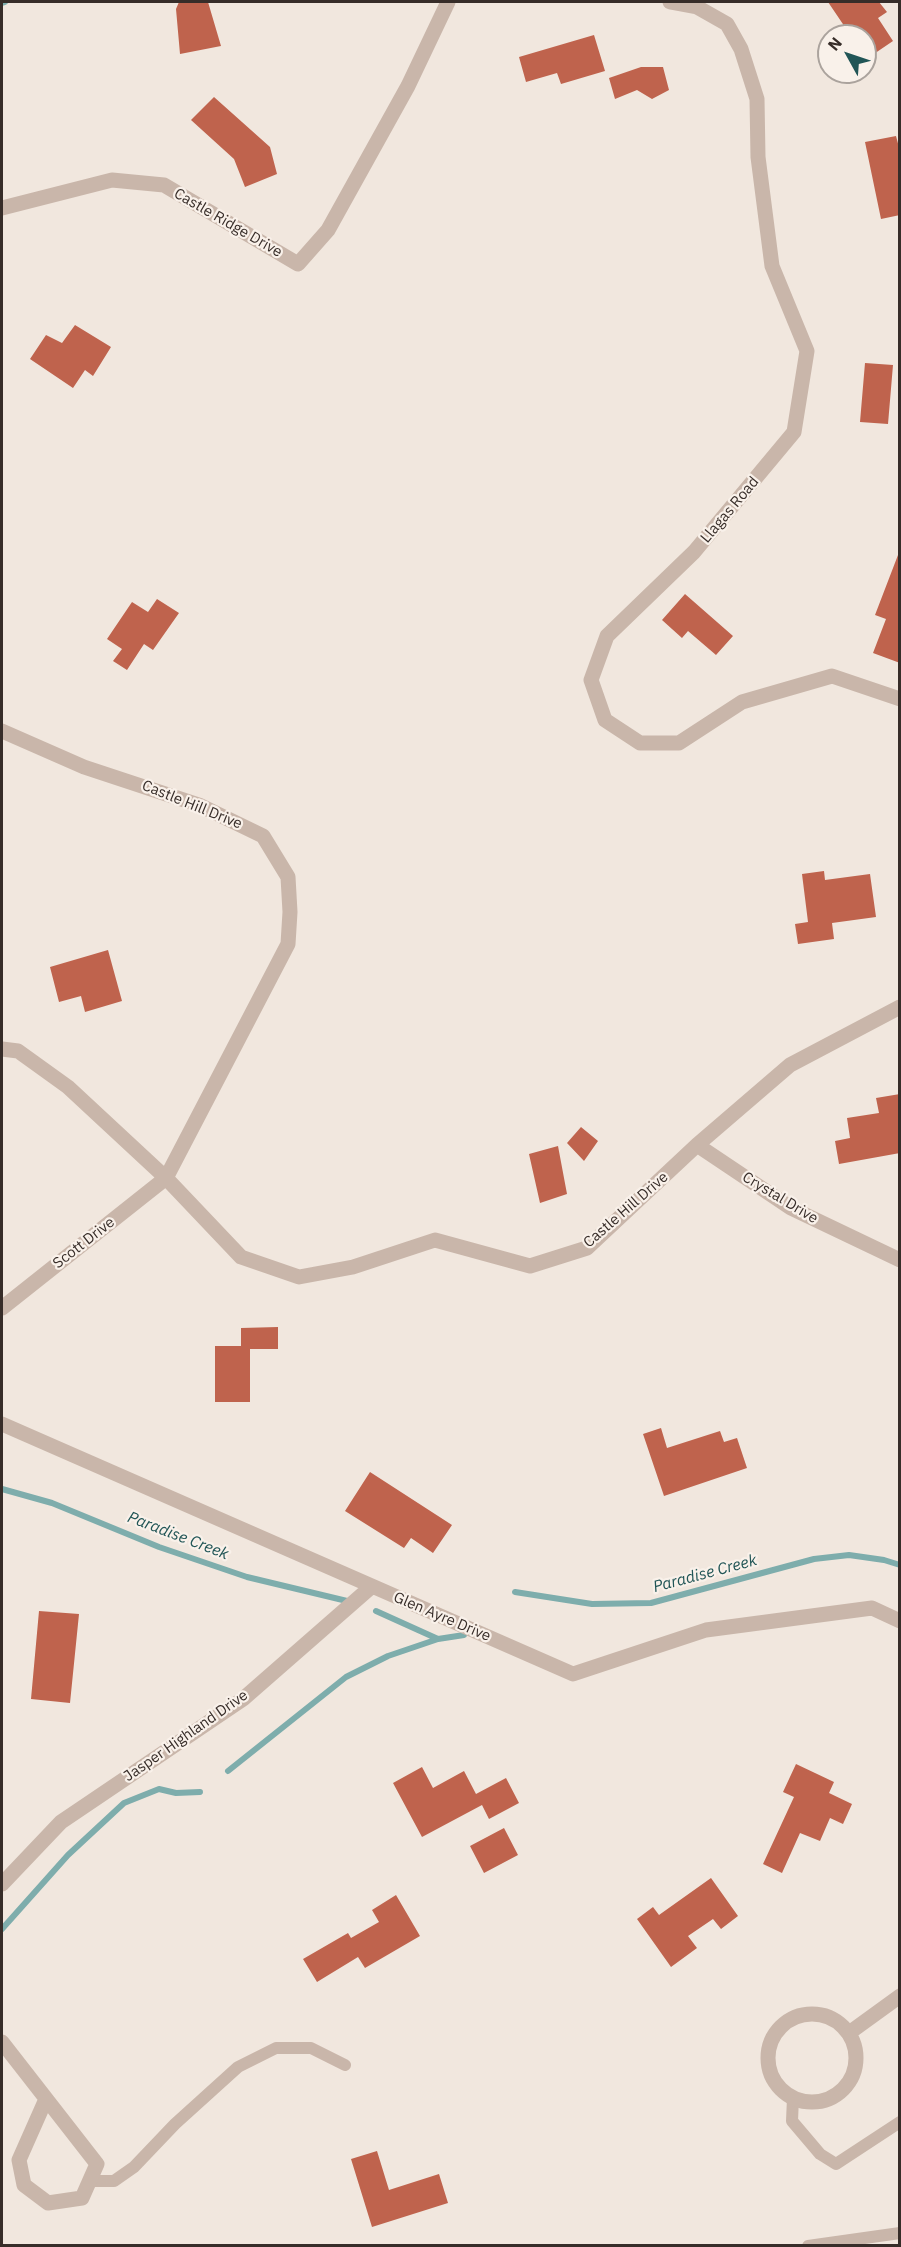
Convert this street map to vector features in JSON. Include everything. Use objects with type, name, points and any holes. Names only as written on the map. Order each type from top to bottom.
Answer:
[{"type":"street","name":"Castle Ridge Drive","points":[[2,208],[112,180],[164,185],[298,264],[328,230],[408,86],[448,2]]},
{"type":"street","name":"Llagas Road","points":[[670,2],[698,7],[727,24],[741,49],[758,99],[758,157],[772,266],[807,351],[795,432],[694,552],[608,636],[591,680],[604,720],[640,743],[680,743],[742,702],[832,676],[900,699]]},
{"type":"street","name":"Castle Hill Drive","points":[[2,731],[84,767],[148,786],[232,819],[263,836],[288,877],[288,944],[166,1178]]},
{"type":"street","name":"Castle Hill Drive","points":[[2,1049],[18,1051],[68,1087],[166,1178],[240,1257],[299,1277],[353,1267],[435,1240],[530,1266],[587,1248],[697,1145],[790,1065],[900,1007]]},
{"type":"street","name":"Crystal Drive","points":[[697,1145],[791,1208],[900,1260]]},
{"type":"street","name":"Scott Drive","points":[[2,1308],[166,1178]]},
{"type":"street","name":"Glen Ayre Drive","points":[[2,1424],[573,1674],[706,1630],[872,1608],[900,1622]]},
{"type":"street","name":"Jasper Highland Drive","points":[[2,1884],[61,1822],[243,1698],[371,1587]]},
{"type":"street","points":[[849,2033],[900,1996]]},
{"type":"street","points":[[803,2014],[821,2014],[837,2020],[849,2033],[856,2049],[856,2067],[849,2083],[837,2095],[820,2102],[803,2102],[793,2097],[774,2083],[768,2067],[768,2049],[775,2033],[787,2020],[803,2014]]},
{"type":"street","points":[[2,2042],[97,2164],[82,2198],[48,2203],[24,2185],[19,2160],[46,2099]]},
{"type":"lane","points":[[89,2181],[114,2181],[134,2167],[175,2124],[238,2067],[276,2048],[311,2048],[345,2065]]},
{"type":"lane","points":[[793,2097],[792,2121],[820,2154],[836,2164],[900,2122]]},
{"type":"lane","points":[[808,2246],[900,2233]]},
{"type":"building","points":[[179,2],[208,2],[221,46],[180,54],[176,9]]},
{"type":"building","points":[[828,2],[879,2],[887,12],[878,18],[893,41],[877,52],[877,24],[843,24]]},
{"type":"building","points":[[594,35],[605,71],[561,84],[557,73],[526,82],[519,57]]},
{"type":"building","points":[[641,67],[663,67],[669,90],[652,99],[637,90],[615,99],[609,78]]},
{"type":"building","points":[[214,97],[270,147],[277,174],[245,187],[234,159],[191,120]]},
{"type":"building","points":[[896,136],[900,151],[900,215],[881,219],[865,142]]},
{"type":"building","points":[[75,325],[111,347],[93,376],[85,370],[73,388],[30,359],[46,335],[62,343]]},
{"type":"building","points":[[865,363],[893,365],[888,424],[860,422]]},
{"type":"building","points":[[898,555],[900,555],[900,663],[873,653],[886,619],[875,615]]},
{"type":"building","points":[[685,594],[733,636],[716,655],[688,631],[682,638],[662,620]]},
{"type":"building","points":[[157,599],[179,613],[153,650],[144,644],[127,670],[113,661],[122,649],[107,639],[132,602],[148,612]]},
{"type":"building","points":[[824,871],[825,880],[870,874],[876,917],[832,923],[834,939],[798,944],[795,924],[808,922],[802,874]]},
{"type":"building","points":[[108,950],[122,1001],[85,1012],[81,996],[59,1002],[50,967]]},
{"type":"building","points":[[900,1094],[900,1153],[839,1164],[835,1141],[850,1138],[847,1118],[879,1113],[876,1098]]},
{"type":"building","points":[[581,1127],[598,1141],[584,1161],[567,1143]]},
{"type":"building","points":[[558,1146],[567,1194],[540,1203],[529,1154]]},
{"type":"building","points":[[278,1327],[278,1349],[250,1349],[250,1402],[215,1402],[215,1346],[241,1346],[241,1328]]},
{"type":"building","points":[[661,1428],[667,1448],[720,1431],[724,1442],[737,1438],[747,1468],[664,1496],[643,1434]]},
{"type":"building","points":[[370,1472],[452,1525],[433,1553],[411,1538],[404,1548],[345,1511]]},
{"type":"building","points":[[39,1611],[79,1614],[70,1703],[31,1699]]},
{"type":"building","points":[[796,1764],[834,1782],[829,1793],[852,1804],[843,1824],[830,1818],[820,1841],[800,1833],[782,1873],[763,1864],[794,1797],[783,1792]]},
{"type":"building","points":[[422,1767],[433,1788],[464,1771],[476,1794],[506,1778],[519,1803],[489,1819],[482,1805],[422,1837],[393,1783]]},
{"type":"building","points":[[504,1828],[518,1855],[484,1873],[470,1846]]},
{"type":"building","points":[[711,1878],[738,1916],[721,1929],[713,1919],[688,1936],[697,1948],[671,1967],[637,1919],[653,1907],[659,1915]]},
{"type":"building","points":[[396,1895],[420,1936],[365,1968],[358,1957],[317,1982],[303,1959],[348,1933],[351,1938],[379,1922],[372,1910]]},
{"type":"building","points":[[377,2151],[389,2190],[439,2174],[448,2203],[372,2227],[351,2159]]},
{"type":"waterway","name":"Paradise Creek","points":[[2,1489],[52,1503],[159,1547],[247,1577],[347,1601]]},
{"type":"waterway","name":"Paradise Creek","points":[[515,1592],[592,1604],[651,1603],[814,1559],[849,1555],[884,1560],[900,1565]]},
{"type":"waterway","name":"Paradise Creek","points":[[376,1611],[438,1639],[464,1635]]},
{"type":"waterway","points":[[228,1771],[346,1677],[388,1656],[438,1639]]},
{"type":"waterway","points":[[2,1929],[68,1855],[124,1803],[159,1789],[176,1793],[200,1792]]}]
